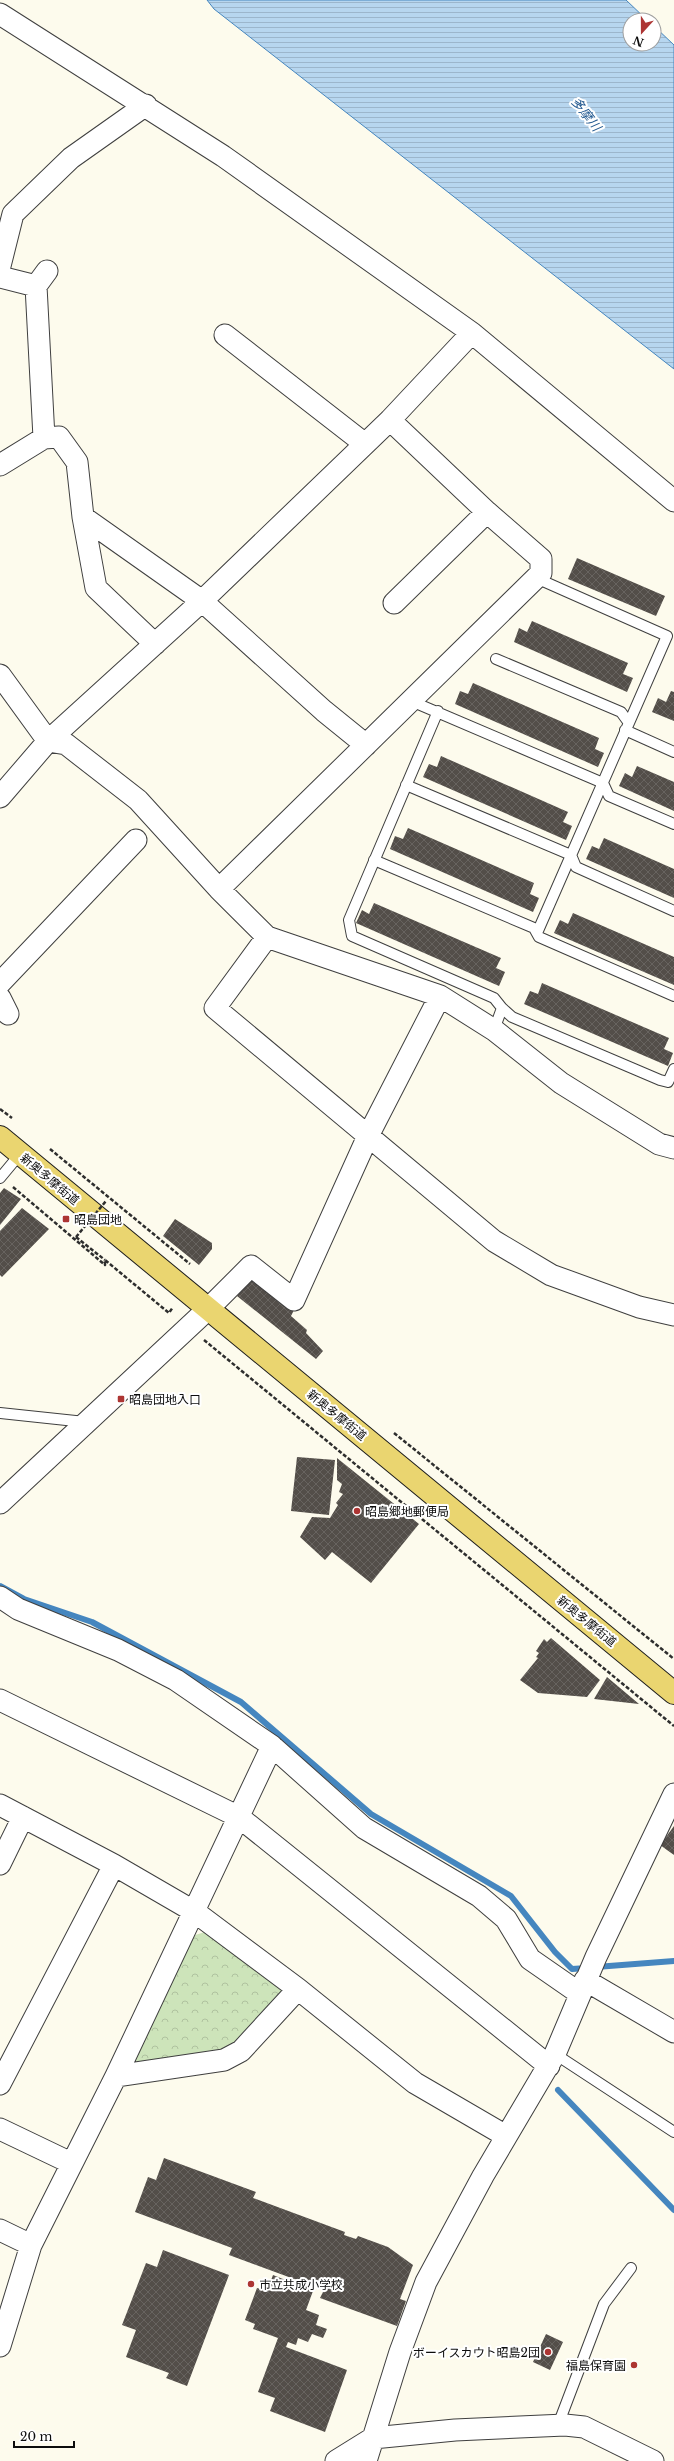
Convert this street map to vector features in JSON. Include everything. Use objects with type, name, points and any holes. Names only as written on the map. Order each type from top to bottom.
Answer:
[{"type":"main road","name":"新奥多摩街道","points":[[0,1138],[674,1693]]},
{"type":"street","points":[[0,14],[146,105],[247,173],[472,333],[674,501]]},
{"type":"street","points":[[0,266],[13,214],[71,158],[146,105]]},
{"type":"street","points":[[0,277],[41,278],[44,438]]},
{"type":"street","points":[[225,335],[365,444]]},
{"type":"street","points":[[0,797],[48,741],[202,601],[390,420],[466,339]]},
{"type":"street","points":[[219,889],[541,573],[541,559],[487,512],[390,420]]},
{"type":"street","points":[[0,465],[44,438],[59,437],[77,462],[83,517],[96,588],[155,644]]},
{"type":"street","points":[[394,603],[487,512]]},
{"type":"street","points":[[83,517],[202,601],[324,711],[366,745]]},
{"type":"street","points":[[0,675],[48,741],[66,744],[138,800],[219,889],[267,937],[440,996],[494,1030],[561,1083],[658,1144],[674,1148]]},
{"type":"street","points":[[0,983],[136,840]]},
{"type":"street","points":[[267,937],[215,1008],[494,1241],[551,1275],[639,1307],[674,1315]]},
{"type":"street","points":[[0,1503],[208,1309],[251,1266],[294,1300],[368,1136],[440,996]]},
{"type":"street","points":[[0,1597],[18,1609],[118,1650],[176,1680],[272,1746],[364,1828],[479,1896],[506,1919],[530,1959],[587,1976],[674,2032]]},
{"type":"street","points":[[0,1700],[239,1817],[552,2060]]},
{"type":"street","points":[[2,2338],[31,2245],[116,2076],[272,1746]]},
{"type":"street","points":[[366,2461],[426,2282],[506,2136],[552,2060],[587,1976],[674,1794]]},
{"type":"street","points":[[0,1805],[114,1865],[194,1912],[298,1989],[415,2083],[506,2136]]},
{"type":"street","points":[[0,1864],[23,1817]]},
{"type":"street","points":[[0,2084],[114,1865]]},
{"type":"street","points":[[116,2076],[224,2060],[241,2051],[298,1989]]},
{"type":"street","points":[[0,2129],[71,2164]]},
{"type":"street","points":[[0,2230],[31,2245]]},
{"type":"street","points":[[336,2461],[373,2438],[455,2430],[558,2425],[584,2428],[653,2461]]},
{"type":"lane","points":[[536,578],[667,636],[537,933]]},
{"type":"lane","points":[[496,659],[621,712],[627,727],[674,752]]},
{"type":"lane","points":[[411,701],[438,711],[603,783],[610,796],[674,824]]},
{"type":"lane","points":[[438,711],[349,920],[352,936],[494,998],[512,1017],[660,1080],[668,1082],[674,1069]]},
{"type":"lane","points":[[406,785],[571,855],[576,867],[674,911]]},
{"type":"lane","points":[[374,860],[534,928],[539,937],[674,996]]},
{"type":"lane","points":[[494,1030],[502,1008]]},
{"type":"lane","points":[[0,1178],[20,1154]]},
{"type":"lane","points":[[0,1413],[88,1422]]},
{"type":"lane","points":[[552,2060],[674,2132]]},
{"type":"lane","points":[[558,2425],[604,2304],[631,2268]]},
{"type":"path","points":[[0,1108],[18,1123]]},
{"type":"path","points":[[47,1146],[195,1268]]},
{"type":"path","points":[[0,1178],[105,1265],[105,1260]]},
{"type":"path","points":[[106,1202],[76,1237],[169,1313],[185,1290]]},
{"type":"path","points":[[200,1337],[674,1726]]},
{"type":"path","points":[[389,1428],[674,1659]]},
{"type":"green space","points":[[205,1932],[284,1991],[238,2045],[221,2052],[134,2062],[192,1936]]},
{"type":"water","name":"多摩川","points":[[207,0],[626,0],[639,12],[622,12],[622,52],[662,52],[662,34],[674,45],[674,369],[214,9]]},
{"type":"building","points":[[577,558],[665,596],[656,616],[568,579]]},
{"type":"building","points":[[532,621],[628,663],[623,674],[633,678],[627,692],[514,642],[519,628],[527,632]]},
{"type":"building","points":[[473,683],[599,738],[595,749],[604,753],[598,767],[455,704],[460,691],[468,694]]},
{"type":"building","points":[[671,691],[674,692],[674,721],[652,712],[658,698],[666,702]]},
{"type":"building","points":[[441,756],[568,812],[563,822],[572,826],[566,840],[423,777],[429,764],[437,767]]},
{"type":"building","points":[[637,766],[674,782],[674,811],[619,786],[625,773],[632,777]]},
{"type":"building","points":[[408,828],[534,883],[530,894],[539,898],[533,912],[390,849],[395,836],[403,839]]},
{"type":"building","points":[[604,838],[674,869],[674,898],[586,859],[592,846],[599,849]]},
{"type":"building","points":[[374,903],[501,958],[496,968],[505,972],[499,986],[356,923],[362,910],[369,914]]},
{"type":"building","points":[[573,913],[674,957],[674,985],[554,933],[560,920],[568,924]]},
{"type":"building","points":[[542,983],[669,1038],[664,1049],[673,1053],[668,1066],[524,1004],[530,991],[538,994]]},
{"type":"building","points":[[4,1188],[21,1199],[0,1225],[0,1193]]},
{"type":"building","points":[[22,1208],[49,1229],[2,1277],[0,1275],[0,1231]]},
{"type":"building","points":[[175,1219],[212,1243],[212,1249],[199,1265],[163,1236]]},
{"type":"building","points":[[251,1277],[294,1310],[291,1316],[307,1330],[306,1333],[323,1351],[316,1359],[237,1296]]},
{"type":"building","points":[[297,1457],[335,1460],[329,1515],[291,1511]]},
{"type":"building","points":[[337,1458],[419,1524],[371,1583],[332,1552],[325,1560],[300,1537],[312,1517],[330,1518],[338,1505],[336,1503],[343,1494],[339,1492],[342,1484],[337,1480]]},
{"type":"building","points":[[551,1638],[600,1680],[587,1697],[538,1693],[520,1680],[538,1658],[536,1657],[539,1653],[536,1651],[544,1639],[547,1642]]},
{"type":"building","points":[[607,1677],[639,1704],[594,1699]]},
{"type":"building","points":[[674,1826],[674,1855],[660,1845]]},
{"type":"building","points":[[164,2158],[256,2192],[253,2198],[345,2232],[344,2235],[356,2239],[358,2236],[388,2247],[413,2265],[400,2299],[406,2301],[397,2326],[320,2298],[324,2290],[229,2255],[232,2248],[135,2212],[148,2177],[156,2180]]},
{"type":"building","points":[[163,2250],[229,2275],[187,2386],[166,2378],[169,2373],[126,2357],[136,2330],[122,2325],[146,2263],[157,2267]]},
{"type":"building","points":[[273,2275],[313,2291],[306,2310],[319,2315],[316,2325],[327,2329],[323,2338],[312,2334],[308,2342],[298,2338],[296,2345],[288,2342],[286,2347],[347,2370],[325,2432],[270,2411],[275,2398],[258,2392],[278,2338],[253,2329],[255,2324],[245,2320],[257,2288],[267,2291]]},
{"type":"building","name":"ボーイスカウト昭島2団","points":[[546,2334],[563,2342],[550,2370],[533,2362]]},
{"type":"waterway","points":[[0,1586],[24,1599],[92,1622],[241,1702],[371,1814],[511,1896],[555,1952],[572,1969],[587,1968]]},
{"type":"waterway","points":[[596,1967],[674,1961]]},
{"type":"waterway","points":[[558,2090],[674,2210]]},
{"type":"place","name":"昭島団地","points":[[66,1219]]},
{"type":"place","name":"昭島団地入口","points":[[121,1399]]},
{"type":"place","name":"昭島郷地郵便局","points":[[357,1511]]},
{"type":"place","name":"市立共成小学校","points":[[251,2284]]},
{"type":"place","name":"ボーイスカウト昭島2団","points":[[548,2352]]},
{"type":"place","name":"福島保育園","points":[[634,2365]]}]
